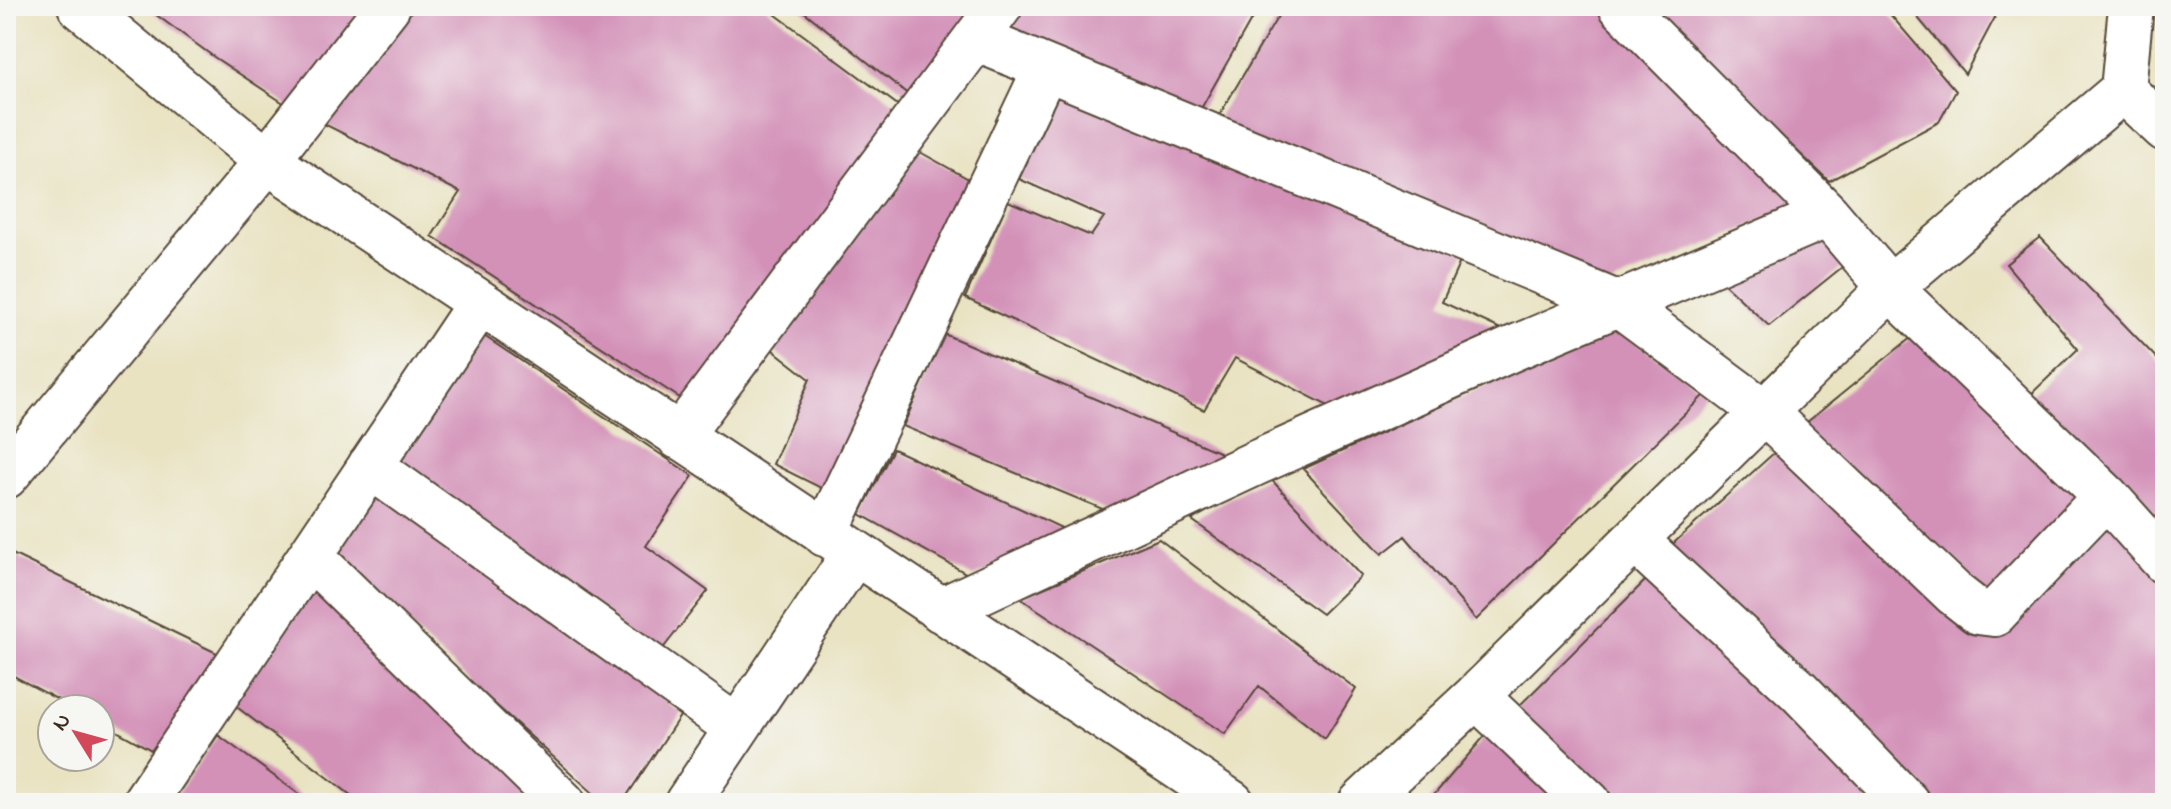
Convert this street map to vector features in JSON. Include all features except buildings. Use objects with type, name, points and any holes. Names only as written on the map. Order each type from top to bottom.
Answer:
[{"type":"street","points":[[80,6],[267,161],[1232,803]]},
{"type":"street","points":[[6,476],[267,161],[388,6]]},
{"type":"street","points":[[1621,6],[1828,215],[1890,288],[2106,496],[2165,562]]},
{"type":"street","points":[[1361,803],[1476,696],[1890,288],[2123,90],[2131,6]]},
{"type":"street","points":[[679,437],[988,22],[1046,68],[1619,304],[1764,412],[1955,594],[1978,612],[1994,614],[2106,496]]},
{"type":"street","points":[[687,803],[737,728],[839,544],[1046,68]]},
{"type":"street","points":[[2123,90],[2165,129]]},
{"type":"street","points":[[941,610],[1497,355],[1828,215]]},
{"type":"street","points":[[144,803],[480,303]]},
{"type":"street","points":[[370,466],[737,728]]},
{"type":"street","points":[[1635,540],[1799,691],[1907,803]]},
{"type":"street","points":[[310,556],[563,803]]},
{"type":"street","points":[[1476,696],[1589,803]]}]
